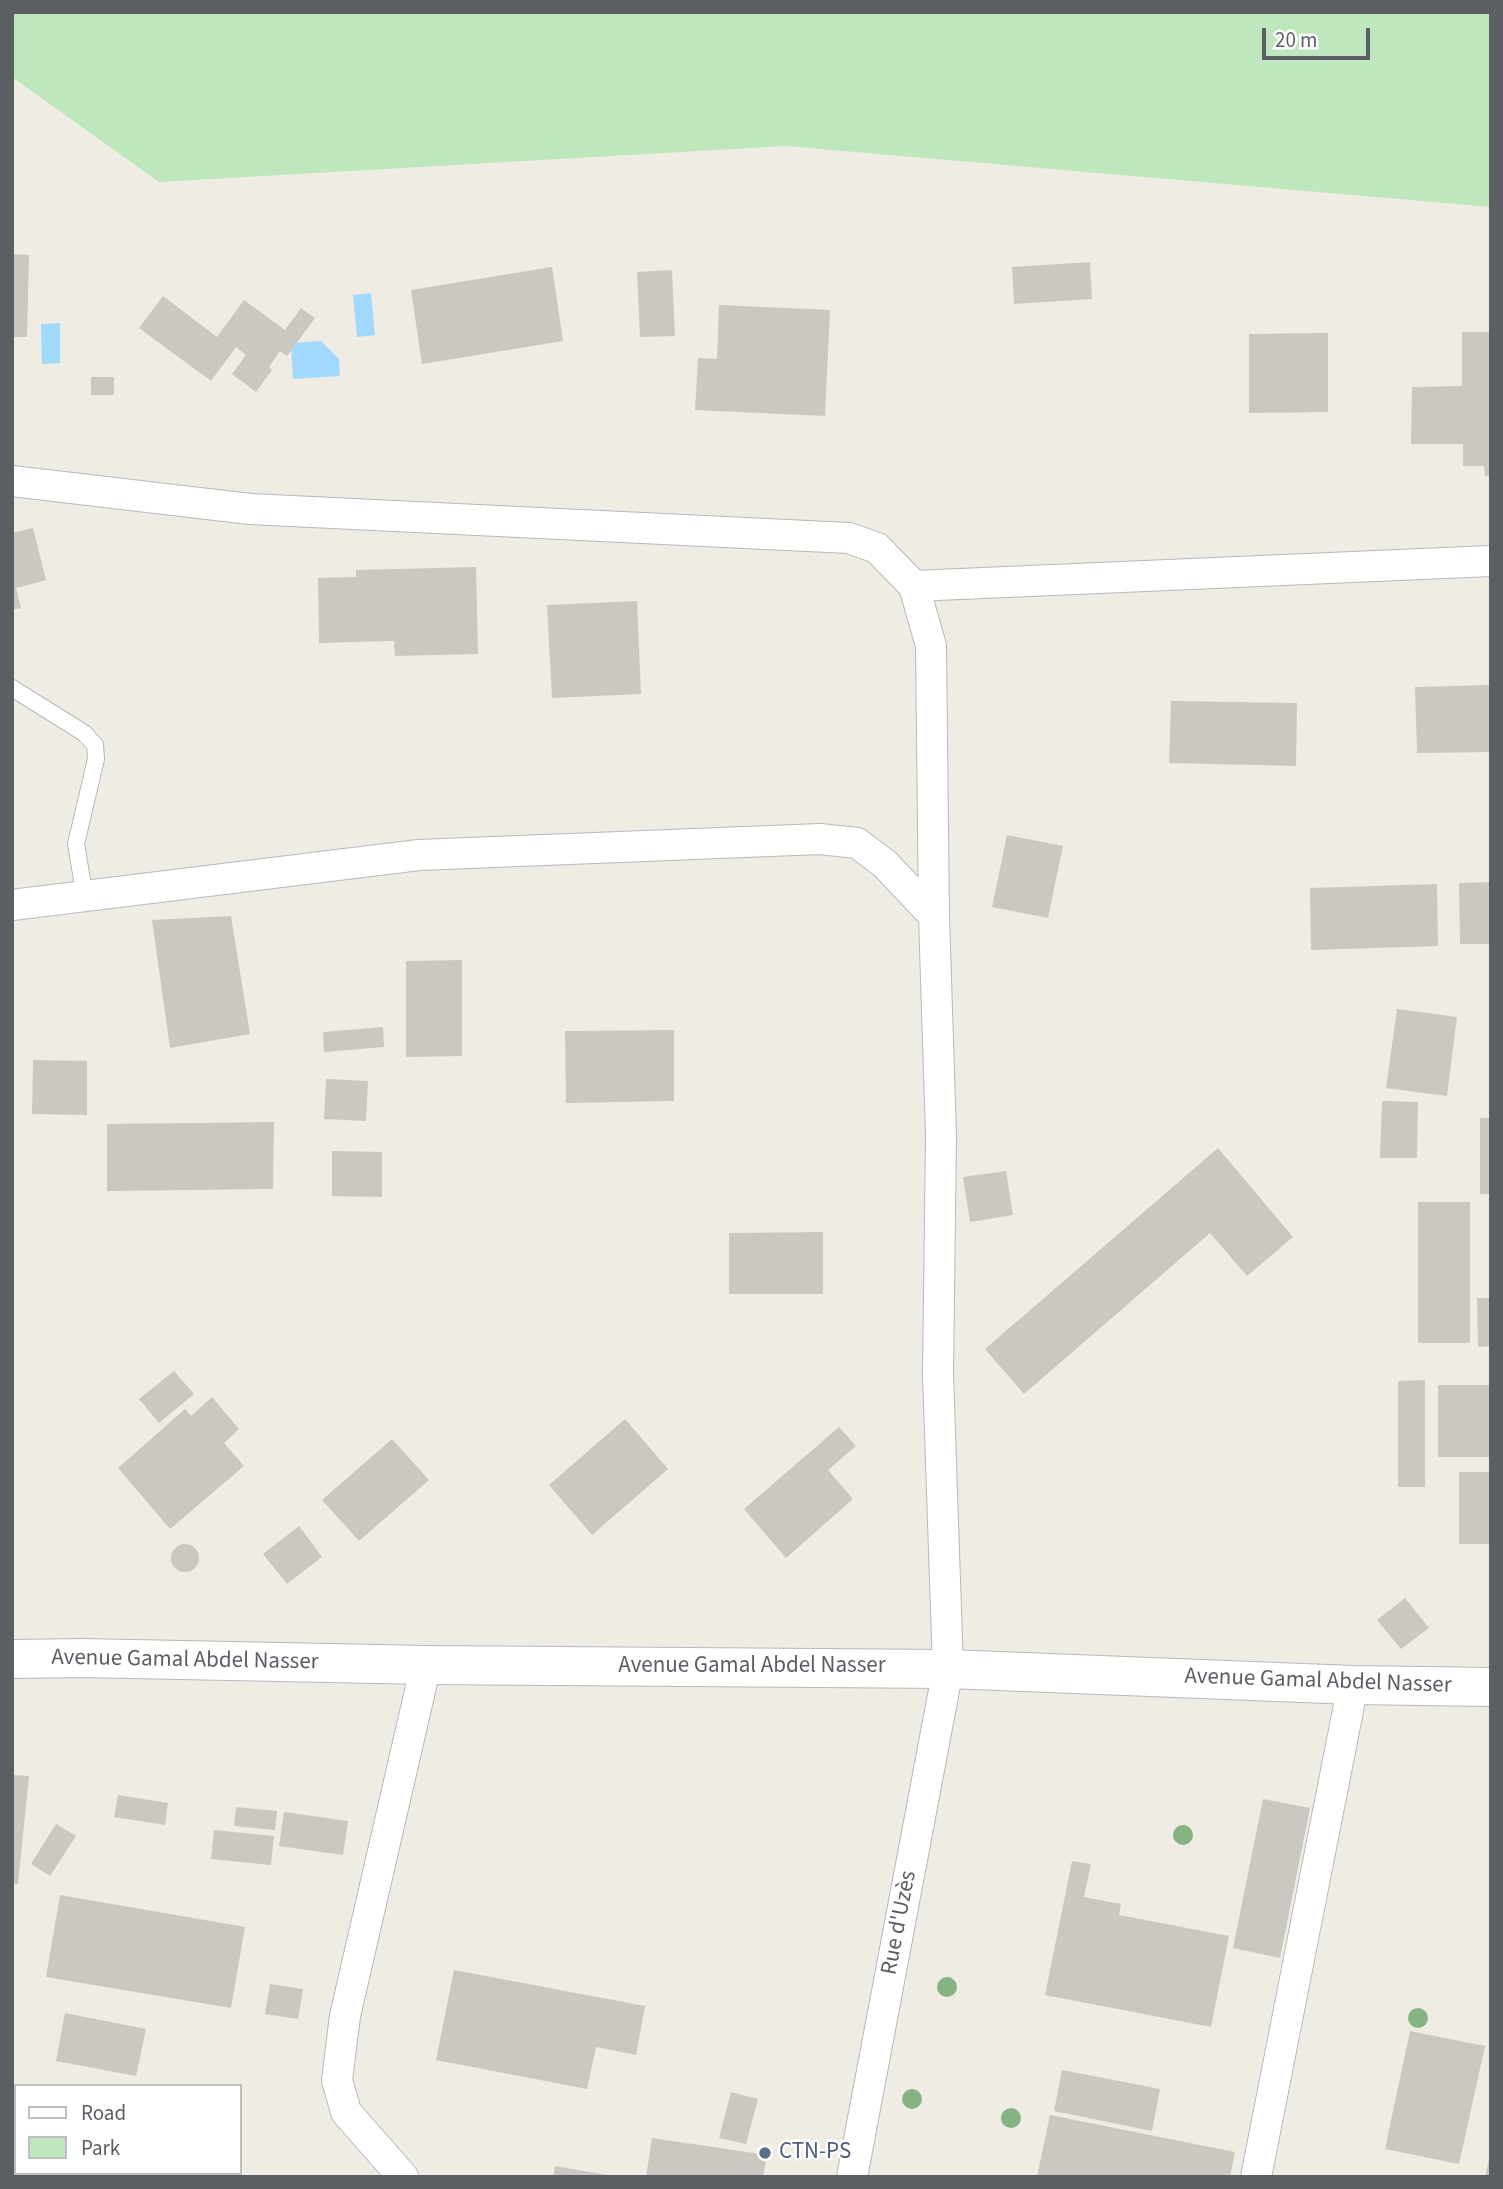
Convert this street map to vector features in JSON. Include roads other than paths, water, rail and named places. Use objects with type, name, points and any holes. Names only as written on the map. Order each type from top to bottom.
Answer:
[{"type":"street","points":[[12,481],[250,509],[849,538],[877,548],[914,586],[1491,561]]},
{"type":"street","name":"Rue d'Uzès","points":[[852,2177],[948,1669],[938,1374],[942,1136],[934,916],[931,646],[914,586]]},
{"type":"street","points":[[12,905],[419,855],[820,839],[857,843],[885,864],[934,916]]},
{"type":"street","name":"Avenue Gamal Abdel Nasser","points":[[12,1659],[948,1669],[1353,1685],[1491,1687]]},
{"type":"street","points":[[404,2177],[346,2112],[337,2080],[345,2016],[426,1665]]},
{"type":"street","points":[[1256,2177],[1353,1685]]},
{"type":"lane","points":[[12,688],[84,733],[95,745],[96,759],[76,844],[85,897]]},
{"type":"water","points":[[371,293],[375,335],[357,337],[353,295]]},
{"type":"water","points":[[60,323],[60,363],[42,364],[41,324]]},
{"type":"water","points":[[321,341],[339,359],[340,376],[293,379],[291,343]]},
{"type":"place","name":"CTN-PS","points":[[765,2153]]}]
